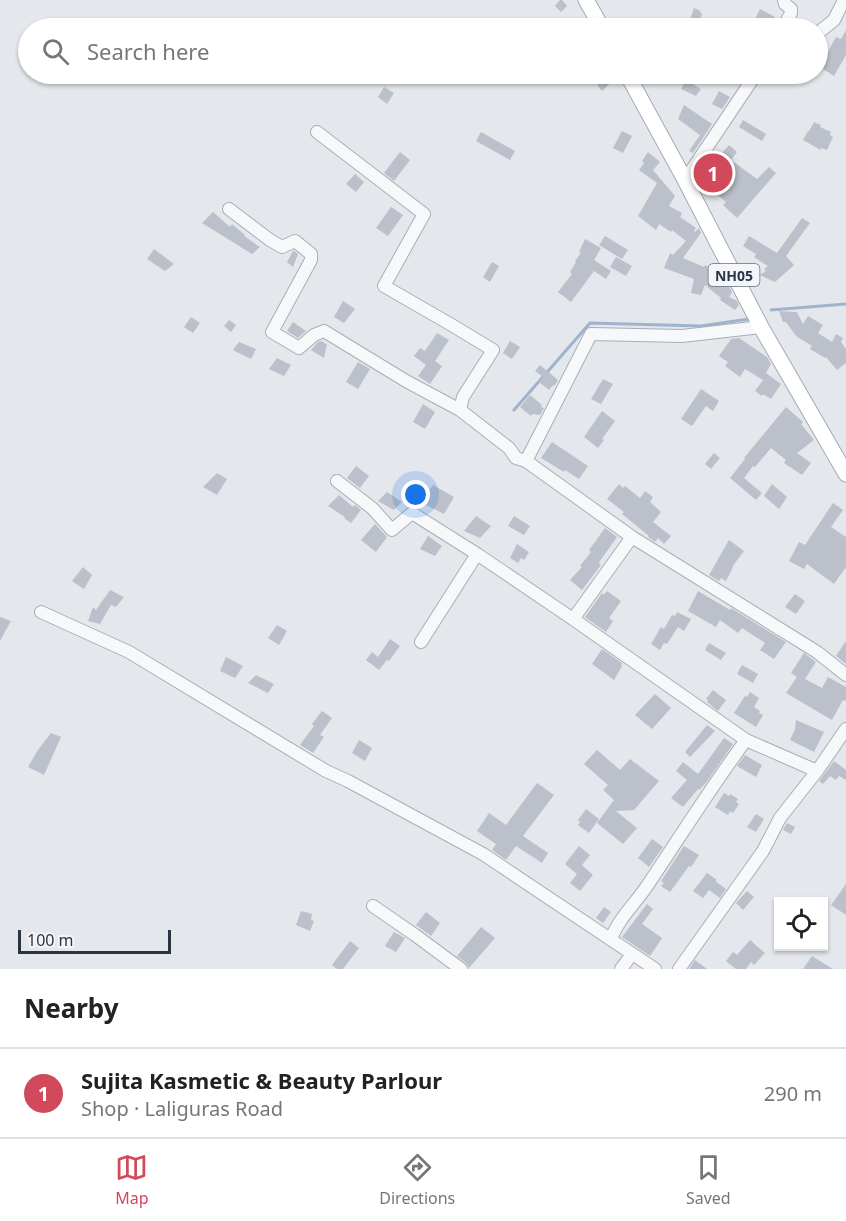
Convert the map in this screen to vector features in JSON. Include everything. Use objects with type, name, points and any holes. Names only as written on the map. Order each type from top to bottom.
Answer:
[{"type":"main road","points":[[586,0],[596,18]]},
{"type":"main road","name":"NH05","points":[[632,84],[761,327],[846,474]]},
{"type":"street","points":[[784,0],[791,9],[788,18]]},
{"type":"street","points":[[828,25],[834,20],[844,0]]},
{"type":"street","points":[[834,20],[846,26]]},
{"type":"street","points":[[685,180],[749,84]]},
{"type":"street","points":[[317,132],[424,214],[384,286],[493,350],[463,397],[460,410]]},
{"type":"street","points":[[229,209],[282,247],[295,242],[311,254],[311,260],[272,332],[298,348],[314,335],[324,331],[406,381],[460,410],[509,448],[516,458],[526,461],[632,537],[817,652],[846,675]]},
{"type":"street","points":[[526,461],[591,334],[682,336],[761,327]]},
{"type":"street","points":[[337,481],[372,508],[392,530],[412,513],[573,619],[746,740],[817,771]]},
{"type":"street","points":[[573,619],[632,537]]},
{"type":"street","points":[[421,642],[477,554]]},
{"type":"street","points":[[41,612],[129,652],[326,771],[483,854],[655,969]]},
{"type":"street","points":[[679,969],[763,851],[780,818],[846,729]]},
{"type":"street","points":[[611,940],[614,930],[645,889],[722,772],[746,740]]},
{"type":"street","points":[[373,906],[461,969]]},
{"type":"street","points":[[621,969],[632,954]]},
{"type":"building","points":[[560,0],[567,6],[561,12],[555,6]]},
{"type":"building","points":[[694,8],[702,14],[701,18],[690,18]]},
{"type":"building","points":[[760,9],[775,17],[774,18],[756,18]]},
{"type":"building","points":[[846,30],[846,55],[834,76],[828,72],[828,51],[836,37],[841,39]]},
{"type":"building","points":[[598,84],[609,84],[602,91]]},
{"type":"building","points":[[684,84],[693,84],[701,89],[696,96],[681,89]]},
{"type":"building","points":[[384,87],[394,93],[387,104],[378,97]]},
{"type":"building","points":[[719,91],[730,97],[722,109],[712,104]]},
{"type":"building","points":[[684,105],[712,124],[693,153],[689,151],[700,135],[678,119]]},
{"type":"building","points":[[743,120],[766,134],[762,141],[739,127]]},
{"type":"building","points":[[814,122],[831,132],[830,135],[833,137],[827,150],[821,148],[821,150],[803,140]]},
{"type":"building","points":[[622,131],[632,136],[623,153],[613,148]]},
{"type":"building","points":[[481,132],[515,151],[510,160],[476,141]]},
{"type":"building","points":[[729,145],[737,152],[731,160],[757,179],[769,167],[776,173],[737,218],[723,205],[726,202],[713,191],[719,184],[705,172]]},
{"type":"building","points":[[400,152],[410,160],[394,181],[384,173]]},
{"type":"building","points":[[648,152],[660,162],[653,170],[675,196],[669,206],[682,213],[680,217],[696,228],[695,232],[699,228],[701,233],[683,258],[704,267],[705,265],[725,278],[722,282],[729,286],[732,292],[729,297],[737,301],[739,305],[735,310],[720,300],[721,298],[705,285],[701,295],[691,293],[694,279],[664,268],[670,253],[673,255],[686,241],[672,230],[671,232],[659,224],[656,230],[638,216],[657,183],[639,170]]},
{"type":"building","points":[[355,174],[364,182],[356,192],[346,184]]},
{"type":"building","points":[[391,207],[403,215],[388,236],[376,228]]},
{"type":"building","points":[[213,212],[230,227],[232,224],[260,247],[252,254],[202,223]]},
{"type":"building","points":[[802,218],[810,223],[786,256],[794,265],[775,282],[760,275],[766,271],[764,269],[768,266],[754,257],[756,254],[743,246],[749,236],[777,253]]},
{"type":"building","points":[[605,236],[628,250],[622,259],[599,245]]},
{"type":"building","points":[[585,239],[601,248],[594,260],[611,271],[606,279],[594,271],[571,302],[558,292],[572,274],[570,272],[581,253],[579,252]]},
{"type":"building","points":[[154,249],[174,264],[165,271],[147,259]]},
{"type":"building","points":[[293,251],[298,254],[293,267],[287,262]]},
{"type":"building","points":[[616,257],[632,266],[626,276],[610,267]]},
{"type":"building","points":[[492,262],[499,266],[490,282],[483,277]]},
{"type":"building","points":[[343,301],[355,309],[344,323],[334,317]]},
{"type":"building","points":[[779,311],[797,312],[803,324],[808,316],[823,325],[818,333],[832,342],[836,334],[843,338],[841,342],[846,349],[846,363],[837,370],[826,357],[810,349],[812,346],[796,336],[786,322],[783,322]]},
{"type":"building","points":[[191,317],[200,323],[193,333],[184,327]]},
{"type":"building","points":[[229,320],[236,325],[231,332],[224,326]]},
{"type":"building","points":[[293,322],[306,331],[298,338],[287,331]]},
{"type":"building","points":[[437,333],[449,340],[435,361],[442,366],[430,384],[418,376],[426,365],[414,356],[420,348],[425,351]]},
{"type":"building","points":[[739,338],[767,357],[771,364],[766,373],[781,384],[771,399],[755,391],[763,380],[745,369],[740,377],[725,366],[728,362],[719,356],[731,339]]},
{"type":"building","points":[[322,341],[327,345],[324,358],[311,350]]},
{"type":"building","points":[[510,341],[520,347],[512,359],[503,353]]},
{"type":"building","points":[[239,342],[256,349],[251,359],[233,350]]},
{"type":"building","points":[[277,358],[291,365],[284,376],[269,369]]},
{"type":"building","points":[[358,362],[370,369],[358,389],[346,382]]},
{"type":"building","points":[[540,365],[558,380],[549,390],[539,382],[543,377],[535,371]]},
{"type":"building","points":[[603,379],[613,384],[601,404],[591,399]]},
{"type":"building","points":[[701,389],[719,401],[713,411],[706,406],[692,426],[681,419]]},
{"type":"building","points":[[530,395],[544,408],[540,415],[532,414],[531,416],[520,407]]},
{"type":"building","points":[[423,404],[435,412],[425,429],[413,422]]},
{"type":"building","points":[[786,407],[803,422],[801,424],[814,440],[797,453],[811,463],[802,475],[784,463],[786,460],[771,448],[744,478],[762,493],[756,500],[730,478]]},
{"type":"building","points":[[602,411],[615,421],[598,448],[584,437]]},
{"type":"building","points":[[552,442],[588,466],[579,479],[541,458]]},
{"type":"building","points":[[714,453],[720,458],[711,469],[705,464]]},
{"type":"building","points":[[356,466],[369,476],[360,488],[347,478]]},
{"type":"building","points":[[217,473],[227,479],[217,495],[203,487]]},
{"type":"building","points":[[619,484],[640,498],[645,491],[653,497],[650,502],[661,512],[653,522],[671,536],[664,544],[658,538],[655,542],[648,537],[622,514],[624,512],[607,499]]},
{"type":"building","points":[[772,484],[787,497],[779,509],[764,496]]},
{"type":"building","points":[[433,485],[454,497],[444,514],[420,502]]},
{"type":"building","points":[[387,492],[402,502],[394,510],[378,501]]},
{"type":"building","points":[[339,495],[353,507],[355,505],[361,510],[351,523],[328,506]]},
{"type":"building","points":[[833,503],[843,510],[831,527],[846,537],[846,567],[834,584],[807,564],[804,569],[789,561],[799,542],[805,545]]},
{"type":"building","points":[[476,516],[491,526],[480,538],[464,531]]},
{"type":"building","points":[[514,516],[530,526],[524,535],[508,526]]},
{"type":"building","points":[[375,524],[387,537],[376,552],[361,540]]},
{"type":"building","points":[[605,528],[617,537],[600,561],[601,565],[582,590],[570,580],[582,567],[580,566],[591,552],[589,550]]},
{"type":"building","points":[[428,536],[442,546],[435,556],[420,549]]},
{"type":"building","points":[[729,540],[744,551],[732,567],[726,581],[721,578],[719,581],[709,575]]},
{"type":"building","points":[[517,544],[529,552],[524,560],[521,558],[518,563],[510,558]]},
{"type":"building","points":[[83,567],[92,575],[84,589],[72,581]]},
{"type":"building","points":[[110,590],[124,597],[116,607],[111,605],[100,624],[88,621],[93,607],[96,610]]},
{"type":"building","points":[[607,591],[621,601],[609,618],[613,621],[606,632],[585,617],[602,593],[604,595]]},
{"type":"building","points":[[698,591],[730,610],[731,608],[786,642],[774,659],[760,650],[765,643],[742,628],[738,633],[720,620],[716,627],[688,611]]},
{"type":"building","points":[[795,594],[805,601],[796,614],[785,607]]},
{"type":"building","points":[[677,612],[691,619],[684,631],[678,627],[667,644],[664,643],[660,650],[651,644],[661,627],[664,629],[672,615],[675,616]]},
{"type":"building","points":[[0,617],[11,621],[0,641]]},
{"type":"building","points":[[277,625],[287,631],[279,645],[268,638]]},
{"type":"building","points":[[390,639],[400,646],[379,670],[366,660],[372,652],[378,657]]},
{"type":"building","points":[[846,641],[846,664],[836,656]]},
{"type":"building","points":[[709,643],[726,653],[721,660],[705,650]]},
{"type":"building","points":[[602,649],[622,663],[614,680],[592,664]]},
{"type":"building","points":[[804,653],[816,662],[805,679],[822,688],[828,677],[846,687],[846,701],[843,700],[832,720],[786,693],[797,677],[791,673]]},
{"type":"building","points":[[226,657],[243,666],[235,678],[220,671]]},
{"type":"building","points":[[742,665],[758,674],[753,683],[737,674]]},
{"type":"building","points":[[256,675],[274,684],[268,693],[248,683]]},
{"type":"building","points":[[713,690],[726,700],[718,711],[706,699]]},
{"type":"building","points":[[750,692],[759,698],[754,707],[763,715],[756,727],[734,713]]},
{"type":"building","points":[[655,694],[671,708],[652,729],[635,715]]},
{"type":"building","points":[[322,711],[332,718],[320,735],[324,737],[313,753],[300,745]]},
{"type":"building","points":[[796,720],[824,732],[814,752],[790,740]]},
{"type":"building","points":[[707,725],[715,731],[690,757],[685,752]]},
{"type":"building","points":[[51,733],[61,737],[44,775],[28,767]]},
{"type":"building","points":[[724,738],[733,744],[706,783],[683,807],[671,798],[687,780],[676,771],[683,762],[698,774]]},
{"type":"building","points":[[359,740],[372,748],[365,761],[352,753]]},
{"type":"building","points":[[597,750],[620,770],[630,759],[659,781],[634,810],[616,811],[637,828],[623,844],[597,823],[614,800],[603,790],[608,785],[584,764]]},
{"type":"building","points":[[745,755],[762,765],[756,777],[737,766]]},
{"type":"building","points":[[834,761],[846,770],[846,780],[839,776],[836,780],[830,776],[823,784],[819,781]]},
{"type":"building","points":[[537,783],[554,795],[523,836],[548,853],[542,863],[516,846],[506,860],[492,850],[496,844],[477,831],[489,813],[506,825]]},
{"type":"building","points":[[724,793],[738,799],[736,802],[739,804],[733,813],[730,811],[728,815],[715,807]]},
{"type":"building","points":[[586,809],[599,819],[589,833],[578,825],[580,822],[578,820]]},
{"type":"building","points":[[756,814],[764,819],[756,832],[747,827]]},
{"type":"building","points":[[787,823],[795,827],[791,834],[783,830]]},
{"type":"building","points":[[652,839],[663,847],[649,867],[638,858]]},
{"type":"building","points":[[579,846],[590,855],[582,865],[593,875],[580,891],[570,883],[577,874],[565,864]]},
{"type":"building","points":[[684,846],[699,855],[670,892],[661,886],[664,883],[661,881]]},
{"type":"building","points":[[707,873],[726,889],[720,898],[709,890],[703,898],[693,891]]},
{"type":"building","points":[[846,884],[846,915],[831,905]]},
{"type":"building","points":[[747,891],[754,897],[743,910],[736,903]]},
{"type":"building","points":[[647,904],[653,909],[642,924],[662,938],[650,956],[622,937]]},
{"type":"building","points":[[604,907],[611,912],[603,923],[596,918]]},
{"type":"building","points":[[301,911],[312,914],[311,920],[314,921],[310,931],[296,925]]},
{"type":"building","points":[[426,912],[440,923],[431,936],[416,925]]},
{"type":"building","points":[[481,927],[495,938],[469,968],[457,956]]},
{"type":"building","points":[[394,932],[405,938],[396,952],[385,946]]},
{"type":"building","points":[[750,940],[765,953],[754,965],[751,962],[746,969],[736,969],[726,961],[733,952],[737,955]]},
{"type":"building","points":[[350,941],[359,948],[343,969],[337,969],[332,965]]},
{"type":"building","points":[[812,956],[833,969],[803,969]]},
{"type":"building","points":[[695,960],[707,969],[689,969]]},
{"type":"waterway","points":[[771,310],[846,304]]},
{"type":"waterway","points":[[514,410],[590,323],[701,326],[749,319]]},
{"type":"place","name":"Sujita Kasmetic & Beauty Parlour","points":[[713,173]]}]
